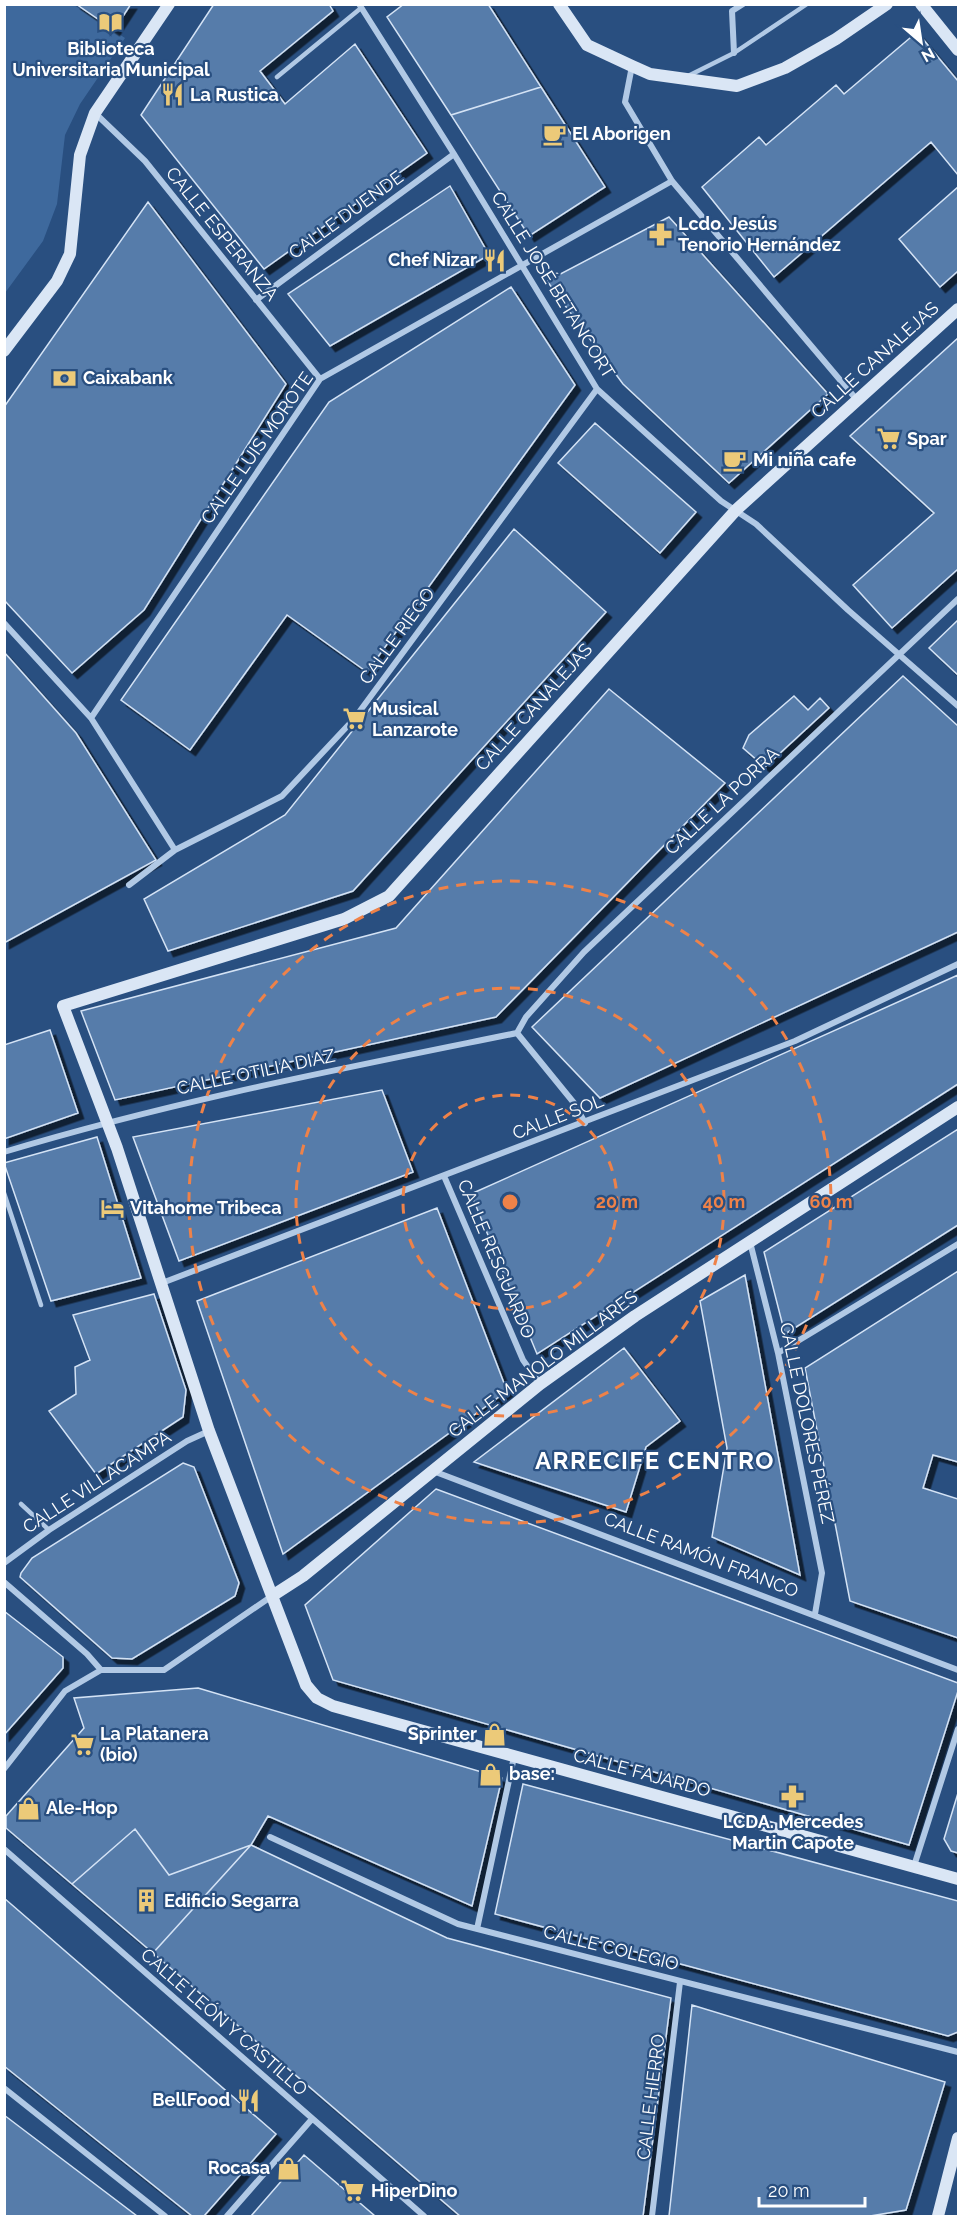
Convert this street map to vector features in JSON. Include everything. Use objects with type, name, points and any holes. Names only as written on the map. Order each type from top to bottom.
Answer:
[{"type":"main road","points":[[4,351],[57,281],[70,254],[80,155],[95,113],[169,4]]},
{"type":"main road","points":[[559,4],[587,45],[632,66],[650,74],[685,77],[737,86],[785,68],[837,39],[887,4]]},
{"type":"main road","points":[[921,4],[958,50]]},
{"type":"main road","name":"CALLE CANALEJAS","points":[[106,1121],[63,1006],[344,918],[389,896],[736,510],[958,309]]},
{"type":"main road","name":"CALLE MANOLO MILLARES","points":[[272,1596],[303,1576],[540,1384],[635,1316],[749,1240],[958,1107]]},
{"type":"main road","points":[[106,1121],[162,1283],[209,1431],[272,1596]]},
{"type":"main road","name":"CALLE FAJARDO","points":[[272,1596],[306,1685],[318,1698],[333,1706],[958,1879]]},
{"type":"main road","points":[[938,2217],[958,2138]]},
{"type":"street","points":[[734,53],[732,11],[743,4]]},
{"type":"street","name":"CALLE JOSÉ BETANCORT","points":[[360,6],[454,154],[597,389],[721,501],[756,524],[958,706]]},
{"type":"street","points":[[632,66],[625,102],[672,181],[857,400]]},
{"type":"street","name":"CALLE ESPERANZA","points":[[95,113],[145,161],[320,379]]},
{"type":"street","name":"CALLE DUENDE","points":[[256,300],[454,154]]},
{"type":"street","name":"CALLE LUIS MOROTE","points":[[91,718],[320,379],[672,181]]},
{"type":"street","name":"CALLE RIEGO","points":[[129,885],[175,850],[282,796],[354,719],[597,389]]},
{"type":"street","name":"CALLE LA PORRA","points":[[517,1033],[526,1017],[584,952],[958,599]]},
{"type":"street","points":[[4,623],[91,718],[175,850]]},
{"type":"street","name":"CALLE SOL","points":[[162,1283],[585,1124],[795,1041],[958,964]]},
{"type":"street","points":[[517,1033],[574,1103],[585,1124]]},
{"type":"street","name":"CALLE OTILIA DIAZ","points":[[4,1152],[106,1121],[308,1075],[517,1033]]},
{"type":"street","name":"CALLE RESGUARDO","points":[[444,1176],[523,1360],[540,1384]]},
{"type":"street","name":"CALLE DOLORES PÉREZ","points":[[749,1240],[778,1353],[822,1573],[815,1614]]},
{"type":"street","points":[[778,1353],[958,1244]]},
{"type":"street","name":"CALLE VILLACAMPA","points":[[4,1563],[49,1530],[187,1441],[209,1431]]},
{"type":"street","name":"CALLE RAMÓN FRANCO","points":[[433,1470],[958,1670]]},
{"type":"street","points":[[4,1582],[87,1654],[101,1670],[65,1691],[4,1769]]},
{"type":"street","name":"CALLE MANOLO MILLARES","points":[[101,1670],[164,1670],[272,1596]]},
{"type":"street","points":[[914,1866],[958,1729]]},
{"type":"street","points":[[477,1929],[514,1757]]},
{"type":"street","name":"CALLE COLEGIO","points":[[270,1837],[458,1924],[958,2052]]},
{"type":"street","name":"CALLE LEÓN Y CASTILLO","points":[[4,1849],[424,2217]]},
{"type":"street","name":"CALLE HIERRO","points":[[652,2217],[680,1982]]},
{"type":"street","points":[[4,2088],[165,2217]]},
{"type":"street","points":[[227,2217],[312,2119]]},
{"type":"lane","points":[[685,77],[734,53],[807,4]]},
{"type":"lane","points":[[277,77],[360,6]]},
{"type":"lane","points":[[4,1193],[41,1305]]},
{"type":"lane","points":[[21,1504],[49,1530]]},
{"type":"shaded area","points":[[5,4],[74,5],[125,38],[80,104],[65,135],[57,204],[43,241],[5,293]]},
{"type":"building","name":"Biblioteca Universitaria Municipal","points":[[76,4],[131,4],[114,30]]},
{"type":"building","points":[[214,4],[329,4],[333,11],[260,71],[285,104],[355,44],[427,153],[264,269],[141,115]]},
{"type":"building","points":[[404,4],[488,4],[541,87],[451,115],[387,17]]},
{"type":"building","points":[[917,32],[958,81],[958,175],[931,142],[774,277],[702,187],[759,137],[766,145],[836,85],[844,94]]},
{"type":"building","points":[[541,87],[605,187],[529,236],[451,115]]},
{"type":"building","points":[[450,186],[489,255],[330,346],[288,294]]},
{"type":"building","points":[[958,187],[958,271],[940,287],[899,239]]},
{"type":"building","points":[[148,202],[286,384],[144,610],[72,673],[4,600],[4,407]]},
{"type":"building","points":[[669,217],[828,394],[729,483],[623,384],[547,281]]},
{"type":"building","points":[[511,287],[575,385],[367,672],[287,615],[190,750],[121,700],[329,402]]},
{"type":"building","points":[[958,338],[958,569],[892,628],[853,585],[934,513],[850,436]]},
{"type":"building","points":[[595,423],[696,512],[660,553],[558,463]]},
{"type":"building","points":[[514,529],[606,612],[353,891],[168,951],[144,899],[285,815]]},
{"type":"building","points":[[958,620],[958,675],[929,648]]},
{"type":"building","points":[[4,652],[76,733],[156,860],[4,943]]},
{"type":"building","points":[[903,676],[958,726],[958,932],[600,1098],[532,1027]]},
{"type":"building","points":[[609,689],[725,783],[496,1017],[115,1100],[81,1011],[396,928]]},
{"type":"building","points":[[794,696],[808,710],[820,698],[829,708],[765,767],[743,748],[749,735]]},
{"type":"building","points":[[958,975],[958,1084],[537,1354],[471,1194]]},
{"type":"building","points":[[50,1030],[78,1113],[4,1139],[4,1045]]},
{"type":"building","points":[[382,1090],[413,1172],[179,1261],[133,1137]]},
{"type":"building","points":[[958,1129],[958,1225],[785,1334],[764,1252]]},
{"type":"building","points":[[97,1137],[141,1278],[51,1301],[4,1163]]},
{"type":"building","points":[[437,1208],[507,1391],[283,1554],[197,1301]]},
{"type":"building","points":[[958,1271],[958,1462],[933,1455],[923,1488],[958,1499],[958,1638],[850,1601],[805,1368]]},
{"type":"building","points":[[745,1275],[800,1575],[712,1537],[727,1448],[700,1301]]},
{"type":"building","points":[[154,1294],[186,1390],[183,1417],[96,1474],[49,1411],[76,1394],[75,1367],[90,1360],[73,1315]]},
{"type":"building","points":[[624,1348],[680,1421],[646,1447],[626,1512],[474,1462]]},
{"type":"building","points":[[183,1463],[194,1467],[239,1583],[235,1596],[132,1659],[112,1658],[20,1577],[21,1573],[32,1558]]},
{"type":"building","points":[[436,1489],[958,1683],[958,1691],[909,1845],[333,1680],[305,1605]]},
{"type":"building","points":[[4,1611],[63,1657],[63,1668],[4,1735]]},
{"type":"building","points":[[198,1688],[502,1778],[472,1906],[268,1816],[251,1845],[169,1875],[135,1829],[72,1884],[6,1828],[6,1816],[84,1728],[74,1698]]},
{"type":"building","points":[[523,1784],[958,1901],[958,2032],[948,2036],[495,1914]]},
{"type":"building","points":[[958,1793],[958,1853],[951,1851],[944,1839]]},
{"type":"building","name":"Edificio Segarra","points":[[135,1829],[169,1875],[251,1845],[153,1953],[72,1884]]},
{"type":"building","points":[[251,1845],[447,1938],[671,1998],[643,2216],[460,2216],[153,1953]]},
{"type":"building","points":[[4,1898],[276,2134],[204,2216],[192,2216],[4,2066]]},
{"type":"building","points":[[692,2005],[945,2082],[906,2210],[870,2216],[669,2216]]},
{"type":"building","points":[[4,2115],[137,2216],[4,2216]]},
{"type":"building","points":[[304,2155],[375,2216],[251,2216]]},
{"type":"place","name":"Biblioteca Universitaria Municipal","points":[[111,23]]},
{"type":"place","name":"La Rustica","points":[[172,95]]},
{"type":"place","name":"El Aborigen","points":[[554,134]]},
{"type":"place","name":"Lcdo. Jesús Tenorio Hernández","points":[[660,234]]},
{"type":"place","name":"Chef Nizar","points":[[495,260]]},
{"type":"place","name":"Caixabank","points":[[65,378]]},
{"type":"place","name":"Spar","points":[[889,439]]},
{"type":"place","name":"Mi niña cafe","points":[[735,460]]},
{"type":"place","name":"Musical Lanzarote","points":[[354,719]]},
{"type":"place","name":"Vitahome Tribeca","points":[[112,1208]]},
{"type":"place","name":"Sprinter","points":[[495,1734]]},
{"type":"place","name":"La Platanera (bio)","points":[[82,1744]]},
{"type":"place","name":"base:","points":[[491,1774]]},
{"type":"place","name":"LCDA. Mercedes Martin Capote","points":[[793,1796]]},
{"type":"place","name":"Ale-Hop","points":[[28,1808]]},
{"type":"place","name":"Edificio Segarra","points":[[146,1901]]},
{"type":"place","name":"BellFood","points":[[248,2100]]},
{"type":"place","name":"Rocasa","points":[[288,2168]]},
{"type":"place","name":"HiperDino","points":[[353,2191]]},
{"type":"district","name":"ARRECIFE CENTRO","points":[[655,1461]]}]
